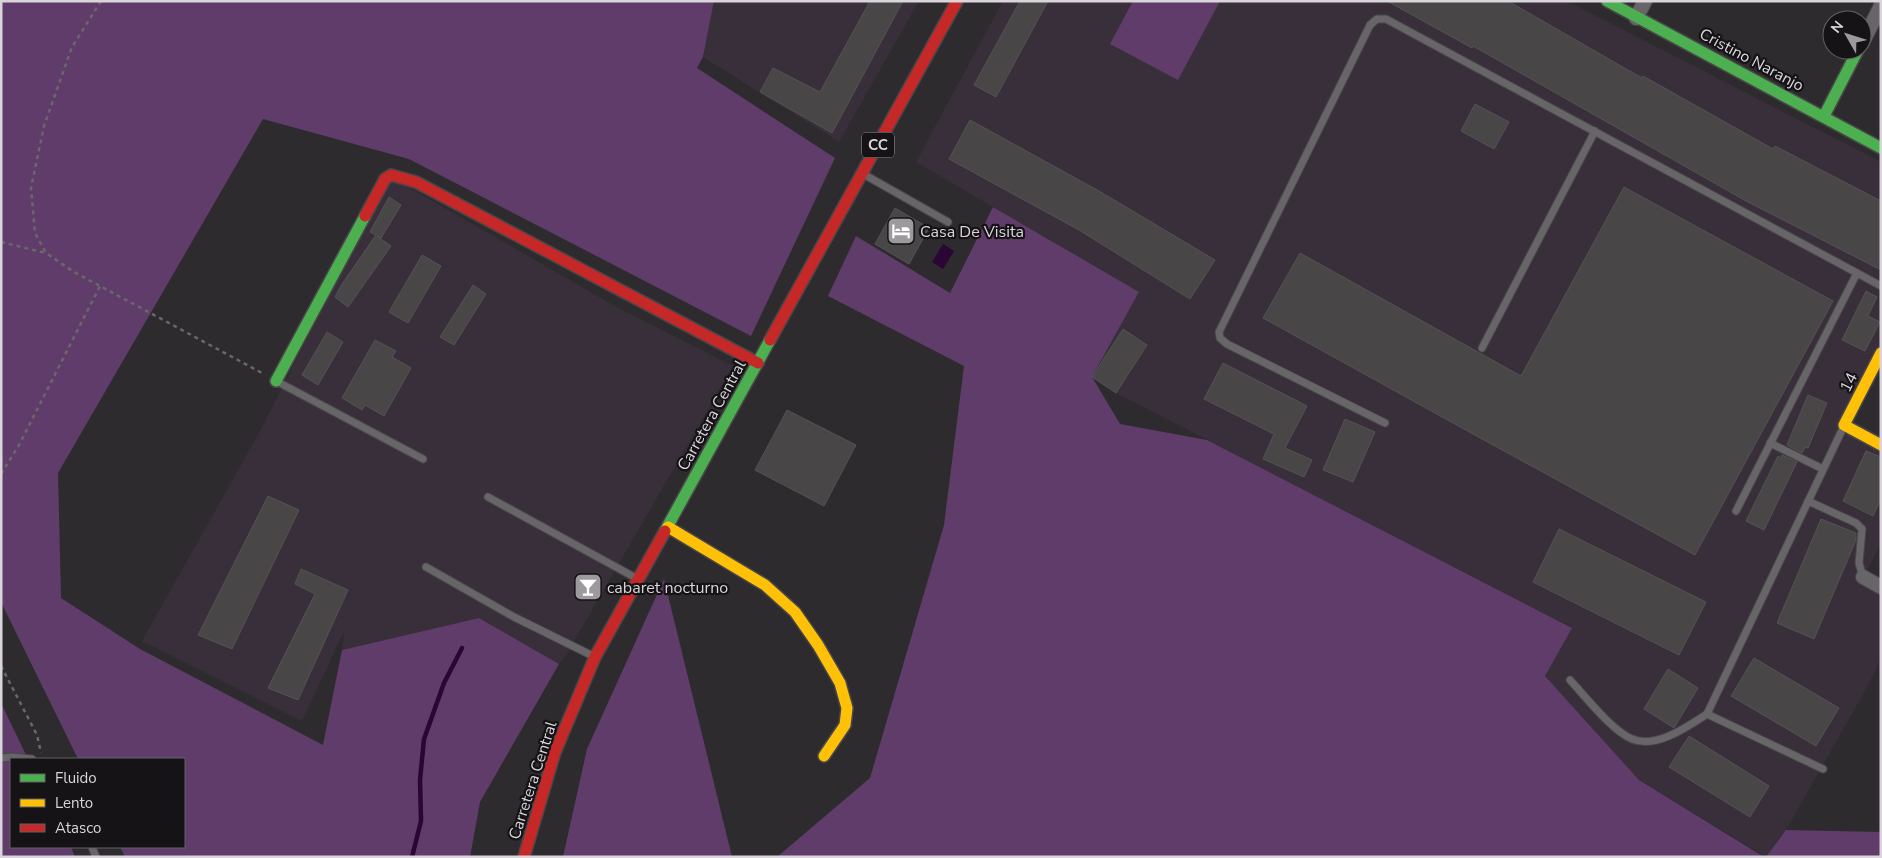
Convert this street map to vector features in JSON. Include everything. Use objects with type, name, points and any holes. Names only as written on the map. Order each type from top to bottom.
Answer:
[{"type":"street","name":"Carretera Central","points":[[524,857],[555,752],[595,657],[957,1]]},
{"type":"street","name":"Cristino Naranjo","points":[[1607,1],[1881,148]]},
{"type":"street","points":[[1636,18],[1645,1]]},
{"type":"street","points":[[1872,23],[1881,6]]},
{"type":"street","points":[[1824,116],[1853,60]]},
{"type":"street","points":[[276,381],[385,179],[391,175],[416,182],[758,362]]},
{"type":"street","name":"14","points":[[1844,425],[1881,353]]},
{"type":"street","points":[[1844,425],[1881,445]]},
{"type":"street","points":[[668,527],[765,585],[795,612],[818,645],[840,684],[847,708],[845,725],[824,756]]},
{"type":"street","points":[[1863,578],[1881,587]]},
{"type":"lane","points":[[1385,423],[1227,344],[1220,338],[1219,332],[1370,25],[1376,19],[1386,18],[1881,286]]},
{"type":"lane","points":[[1482,348],[1595,131]]},
{"type":"lane","points":[[862,174],[948,222]]},
{"type":"lane","points":[[1736,511],[1857,273]]},
{"type":"lane","points":[[276,381],[423,460]]},
{"type":"lane","points":[[1570,680],[1619,732],[1633,740],[1649,742],[1664,738],[1691,725],[1707,714],[1844,425]]},
{"type":"lane","points":[[1770,443],[1823,469]]},
{"type":"lane","points":[[488,497],[639,579]]},
{"type":"lane","points":[[1808,501],[1856,523],[1862,529],[1859,563],[1863,578]]},
{"type":"lane","points":[[426,567],[514,617],[595,657]]},
{"type":"lane","points":[[1707,714],[1823,769]]},
{"type":"lane","points":[[1,758],[22,758]]},
{"type":"path","points":[[46,253],[35,233],[31,188],[44,126],[72,47],[101,1]]},
{"type":"path","points":[[1,242],[46,253],[74,272],[276,381]]},
{"type":"path","points":[[1,474],[19,445],[100,286]]},
{"type":"path","points":[[1,666],[37,735],[42,758]]},
{"type":"shaded area","points":[[1,1],[714,1],[703,57],[697,68],[835,158],[751,336],[409,159],[263,119],[58,473],[61,598],[140,649],[323,745],[342,650],[479,618],[559,664],[480,802],[470,857],[125,857],[120,848],[185,848],[185,758],[78,758],[1,602]]},
{"type":"shaded area","points":[[714,1],[919,1],[839,142],[703,57]]},
{"type":"shaded area","points":[[1003,1],[1567,1],[1881,162],[1881,342],[1844,417],[1881,436],[1881,544],[1860,583],[1881,595],[1881,659],[1786,830],[1766,857],[1639,780],[1545,676],[1571,627],[1116,393],[1092,377],[1139,292],[916,162]]},
{"type":"shaded area","points":[[1133,1],[1220,1],[1178,80],[1110,44]]},
{"type":"shaded area","points":[[393,178],[620,309],[733,366],[565,657],[559,664],[479,618],[342,650],[345,629],[302,721],[142,641],[259,433],[364,228]]},
{"type":"shaded area","points":[[993,207],[1139,292],[1092,377],[1120,424],[1207,440],[1572,628],[1545,676],[1639,780],[1764,857],[777,857],[870,778],[944,525],[964,366],[828,296],[856,236],[950,293]]},
{"type":"shaded area","points":[[943,244],[954,251],[943,269],[932,262]]},
{"type":"shaded area","points":[[664,579],[732,857],[563,857],[587,749]]},
{"type":"shaded area","points":[[1,703],[28,758],[10,758],[10,848],[71,848],[75,857],[1,857]]},
{"type":"shaded area","points":[[1786,830],[1881,832],[1881,857],[1766,857]]},
{"type":"building","points":[[870,1],[903,1],[832,133],[760,92],[773,68],[820,92]]},
{"type":"building","points":[[1020,1],[1048,1],[996,97],[974,85]]},
{"type":"building","points":[[1387,1],[1508,1],[1642,78],[1643,76],[1773,149],[1775,146],[1881,201],[1881,270],[1746,201],[1473,46],[1472,48]]},
{"type":"building","points":[[1475,104],[1509,122],[1494,149],[1461,131]]},
{"type":"building","points":[[970,120],[1099,191],[1215,260],[1190,299],[1079,230],[949,159]]},
{"type":"building","points":[[1624,187],[1833,301],[1695,555],[1263,318],[1300,253],[1521,376]]},
{"type":"building","points":[[389,197],[401,205],[381,238],[377,236],[391,246],[348,307],[335,297],[376,235],[370,232]]},
{"type":"building","points":[[895,208],[929,228],[909,264],[875,244]]},
{"type":"building","points":[[422,255],[441,266],[408,323],[389,312]]},
{"type":"building","points":[[473,285],[486,294],[454,345],[440,337]]},
{"type":"building","points":[[1866,291],[1877,297],[1868,316],[1880,322],[1865,351],[1842,340]]},
{"type":"building","points":[[1123,329],[1147,345],[1116,393],[1092,377]]},
{"type":"building","points":[[327,332],[343,342],[318,385],[302,375]]},
{"type":"building","points":[[375,340],[396,351],[392,357],[411,368],[384,416],[365,405],[362,410],[342,398]]},
{"type":"building","points":[[1223,363],[1307,406],[1285,448],[1312,460],[1304,477],[1263,459],[1274,434],[1204,399]]},
{"type":"building","points":[[1808,395],[1827,403],[1808,448],[1805,447],[1802,453],[1787,445]]},
{"type":"building","points":[[787,410],[856,445],[824,506],[755,470]]},
{"type":"building","points":[[1345,419],[1375,432],[1353,482],[1323,470]]},
{"type":"building","points":[[1866,451],[1881,457],[1881,499],[1873,516],[1843,501]]},
{"type":"building","points":[[1782,455],[1797,462],[1764,530],[1746,521],[1778,456],[1781,458]]},
{"type":"building","points":[[268,496],[299,510],[232,649],[198,635]]},
{"type":"building","points":[[1821,519],[1856,533],[1856,540],[1814,639],[1777,623]]},
{"type":"building","points":[[1559,529],[1706,602],[1679,655],[1533,582]]},
{"type":"building","points":[[301,569],[348,590],[298,700],[268,688],[315,594],[295,584]]},
{"type":"building","points":[[1754,658],[1839,708],[1816,746],[1731,696]]},
{"type":"building","points":[[1668,669],[1698,688],[1674,728],[1644,709]]},
{"type":"building","points":[[1689,736],[1769,786],[1750,817],[1669,767]]},
{"type":"waterway","points":[[412,857],[421,821],[420,780],[424,739],[444,683],[462,648]]},
{"type":"traffic: fast","points":[[1607,1],[1881,148]]},
{"type":"traffic: fast","points":[[1824,116],[1853,60]]},
{"type":"traffic: fast","points":[[276,381],[365,216]]},
{"type":"traffic: fast","points":[[665,531],[770,340]]},
{"type":"traffic: slow","points":[[1881,353],[1844,425],[1881,445]]},
{"type":"traffic: slow","points":[[668,527],[765,585],[795,612],[818,645],[840,683],[847,708],[845,725],[824,756]]},
{"type":"traffic: jam","points":[[770,340],[957,1]]},
{"type":"traffic: jam","points":[[365,216],[385,179],[391,175],[416,182],[758,363]]},
{"type":"traffic: jam","points":[[524,857],[555,752],[595,657],[665,531]]},
{"type":"place","name":"Casa De Visita","points":[[901,231]]},
{"type":"place","name":"cabaret nocturno","points":[[588,587]]}]
